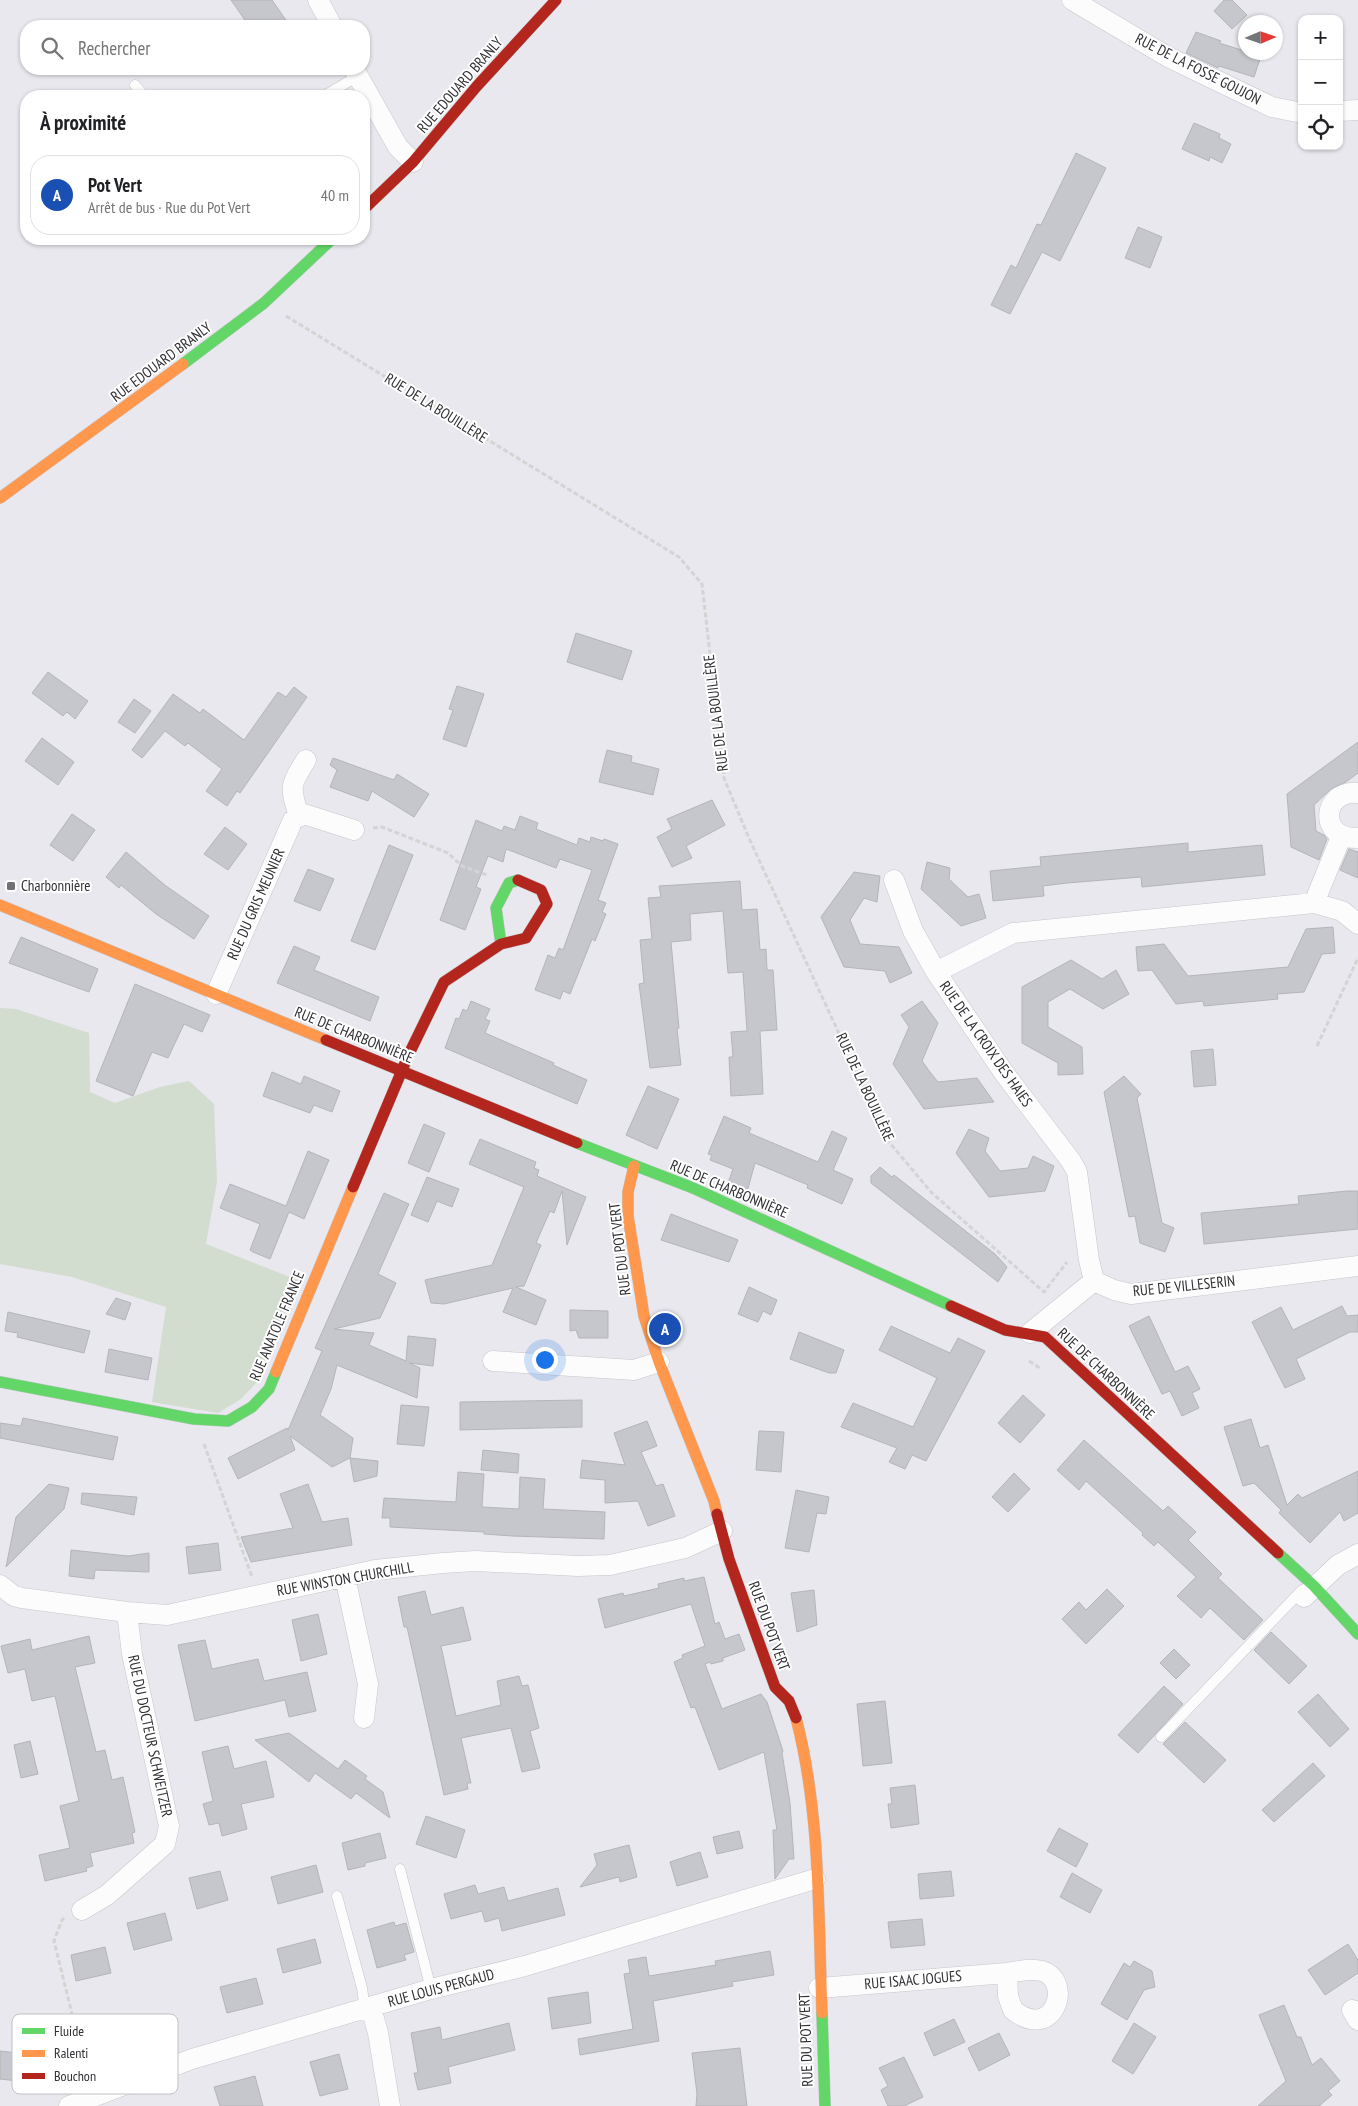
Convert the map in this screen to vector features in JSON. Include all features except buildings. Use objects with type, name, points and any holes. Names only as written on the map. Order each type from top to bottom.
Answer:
[{"type":"street","points":[[318,0],[329,20]]},
{"type":"street","name":"RUE EDOUARD BRANLY","points":[[370,203],[413,162],[477,86],[556,0]]},
{"type":"street","name":"RUE DE LA FOSSE GOUJON","points":[[1072,0],[1177,61],[1272,107],[1298,112]]},
{"type":"street","points":[[358,75],[366,90]]},
{"type":"street","points":[[370,97],[398,146],[413,162]]},
{"type":"street","points":[[1343,111],[1358,110]]},
{"type":"street","name":"RUE EDOUARD BRANLY","points":[[0,498],[138,398],[264,303],[326,245]]},
{"type":"street","points":[[306,760],[293,781],[292,793],[299,817],[304,814],[354,830]]},
{"type":"street","points":[[1314,904],[1349,838],[1330,823],[1330,810],[1338,798],[1350,792],[1358,793]]},
{"type":"street","name":"RUE DU GRIS MEUNIER","points":[[216,994],[293,820],[299,817]]},
{"type":"street","points":[[518,880],[541,889],[547,904],[526,938],[501,944],[496,908],[509,883],[518,880]]},
{"type":"street","points":[[894,880],[913,931],[936,972]]},
{"type":"street","name":"RUE DE CHARBONNIÈRE","points":[[0,904],[402,1071],[692,1188],[1005,1330],[1045,1337],[1358,1634]]},
{"type":"street","name":"RUE DE LA CROIX DES HAIES","points":[[1094,1281],[1089,1260],[1080,1183],[1071,1161],[1004,1072],[936,972],[1013,933],[1314,904],[1342,911],[1358,924]]},
{"type":"street","name":"RUE ANATOLE FRANCE","points":[[0,1382],[194,1419],[228,1421],[252,1407],[268,1389],[402,1071],[444,982],[501,944]]},
{"type":"street","name":"RUE DU POT VERT","points":[[634,1166],[628,1192],[628,1216],[644,1316],[659,1362],[714,1500],[729,1559],[775,1687],[789,1701],[805,1752],[814,1833],[825,2106]]},
{"type":"street","name":"RUE DE VILLESERIN","points":[[1094,1281],[1114,1290],[1130,1294],[1358,1266]]},
{"type":"street","points":[[1030,1333],[1094,1281]]},
{"type":"street","points":[[493,1361],[634,1370],[659,1362]]},
{"type":"street","name":"RUE WINSTON CHURCHILL","points":[[0,1585],[14,1596],[22,1598],[127,1612],[167,1615],[375,1570],[475,1561],[578,1566],[610,1565],[685,1548],[722,1531]]},
{"type":"street","points":[[1309,1588],[1338,1565],[1358,1554]]},
{"type":"street","points":[[345,1577],[368,1684],[364,1718]]},
{"type":"street","name":"RUE DU DOCTEUR SCHWEITZER","points":[[82,1910],[107,1896],[164,1844],[169,1826],[132,1654],[127,1612]]},
{"type":"street","name":"RUE LOUIS PERGAUD","points":[[178,2064],[431,1989],[525,1966],[815,1879]]},
{"type":"street","name":"RUE ISAAC JOGUES","points":[[819,1988],[1007,1973]]},
{"type":"street","points":[[368,2008],[378,2033],[390,2106]]},
{"type":"street","name":"RUE LOUIS PERGAUD","points":[[72,2105],[101,2094]]},
{"type":"lane","points":[[332,90],[352,75]]},
{"type":"lane","points":[[135,85],[139,90]]},
{"type":"lane","points":[[1161,1737],[1309,1588]]},
{"type":"lane","points":[[400,1869],[431,1989]]},
{"type":"lane","points":[[337,1896],[368,2008]]},
{"type":"path","name":"RUE DE LA BOUILLÈRE","points":[[264,303],[679,557],[702,584],[724,778],[748,836],[889,1142],[932,1193],[1044,1292],[1067,1262]]},
{"type":"path","points":[[354,830],[382,827],[448,853],[462,866],[509,883]]},
{"type":"path","points":[[1316,1046],[1358,958]]},
{"type":"path","points":[[1024,1357],[1046,1372]]},
{"type":"path","points":[[194,1419],[252,1578]]},
{"type":"path","points":[[72,2014],[54,1941],[62,1920],[82,1910]]},
{"type":"shaded area","points":[[0,1008],[16,1009],[89,1033],[90,1092],[115,1103],[160,1087],[189,1081],[214,1104],[217,1182],[206,1244],[300,1281],[258,1381],[241,1399],[218,1413],[152,1402],[166,1307],[72,1277],[0,1264]]},
{"type":"traffic: fast","points":[[183,364],[264,303],[326,245]]},
{"type":"traffic: fast","points":[[501,944],[496,908],[509,883],[518,880]]},
{"type":"traffic: fast","points":[[577,1143],[693,1188],[951,1306]]},
{"type":"traffic: fast","points":[[0,1382],[194,1419],[228,1421],[252,1407],[269,1389],[276,1372]]},
{"type":"traffic: fast","points":[[1278,1553],[1314,1586],[1358,1634]]},
{"type":"traffic: fast","points":[[822,2013],[825,2106]]},
{"type":"traffic: slow","points":[[0,498],[183,364]]},
{"type":"traffic: slow","points":[[0,905],[326,1040]]},
{"type":"traffic: slow","points":[[634,1166],[628,1192],[628,1216],[644,1316],[659,1362],[714,1501],[717,1514]]},
{"type":"traffic: slow","points":[[276,1372],[353,1187]]},
{"type":"traffic: slow","points":[[796,1718],[804,1754],[814,1827],[819,1901],[822,2013]]},
{"type":"traffic: jam","points":[[370,203],[413,162],[477,86],[556,0]]},
{"type":"traffic: jam","points":[[353,1187],[408,1056],[444,982],[501,944],[526,938],[547,904],[541,890],[518,880]]},
{"type":"traffic: jam","points":[[326,1040],[577,1143]]},
{"type":"traffic: jam","points":[[951,1306],[1005,1330],[1045,1337],[1278,1553]]},
{"type":"traffic: jam","points":[[717,1514],[729,1559],[775,1687],[789,1701],[796,1718]]},
{"type":"place","name":"Charbonnière","points":[[11,886]]},
{"type":"place","name":"Pot Vert","points":[[665,1329]]}]
